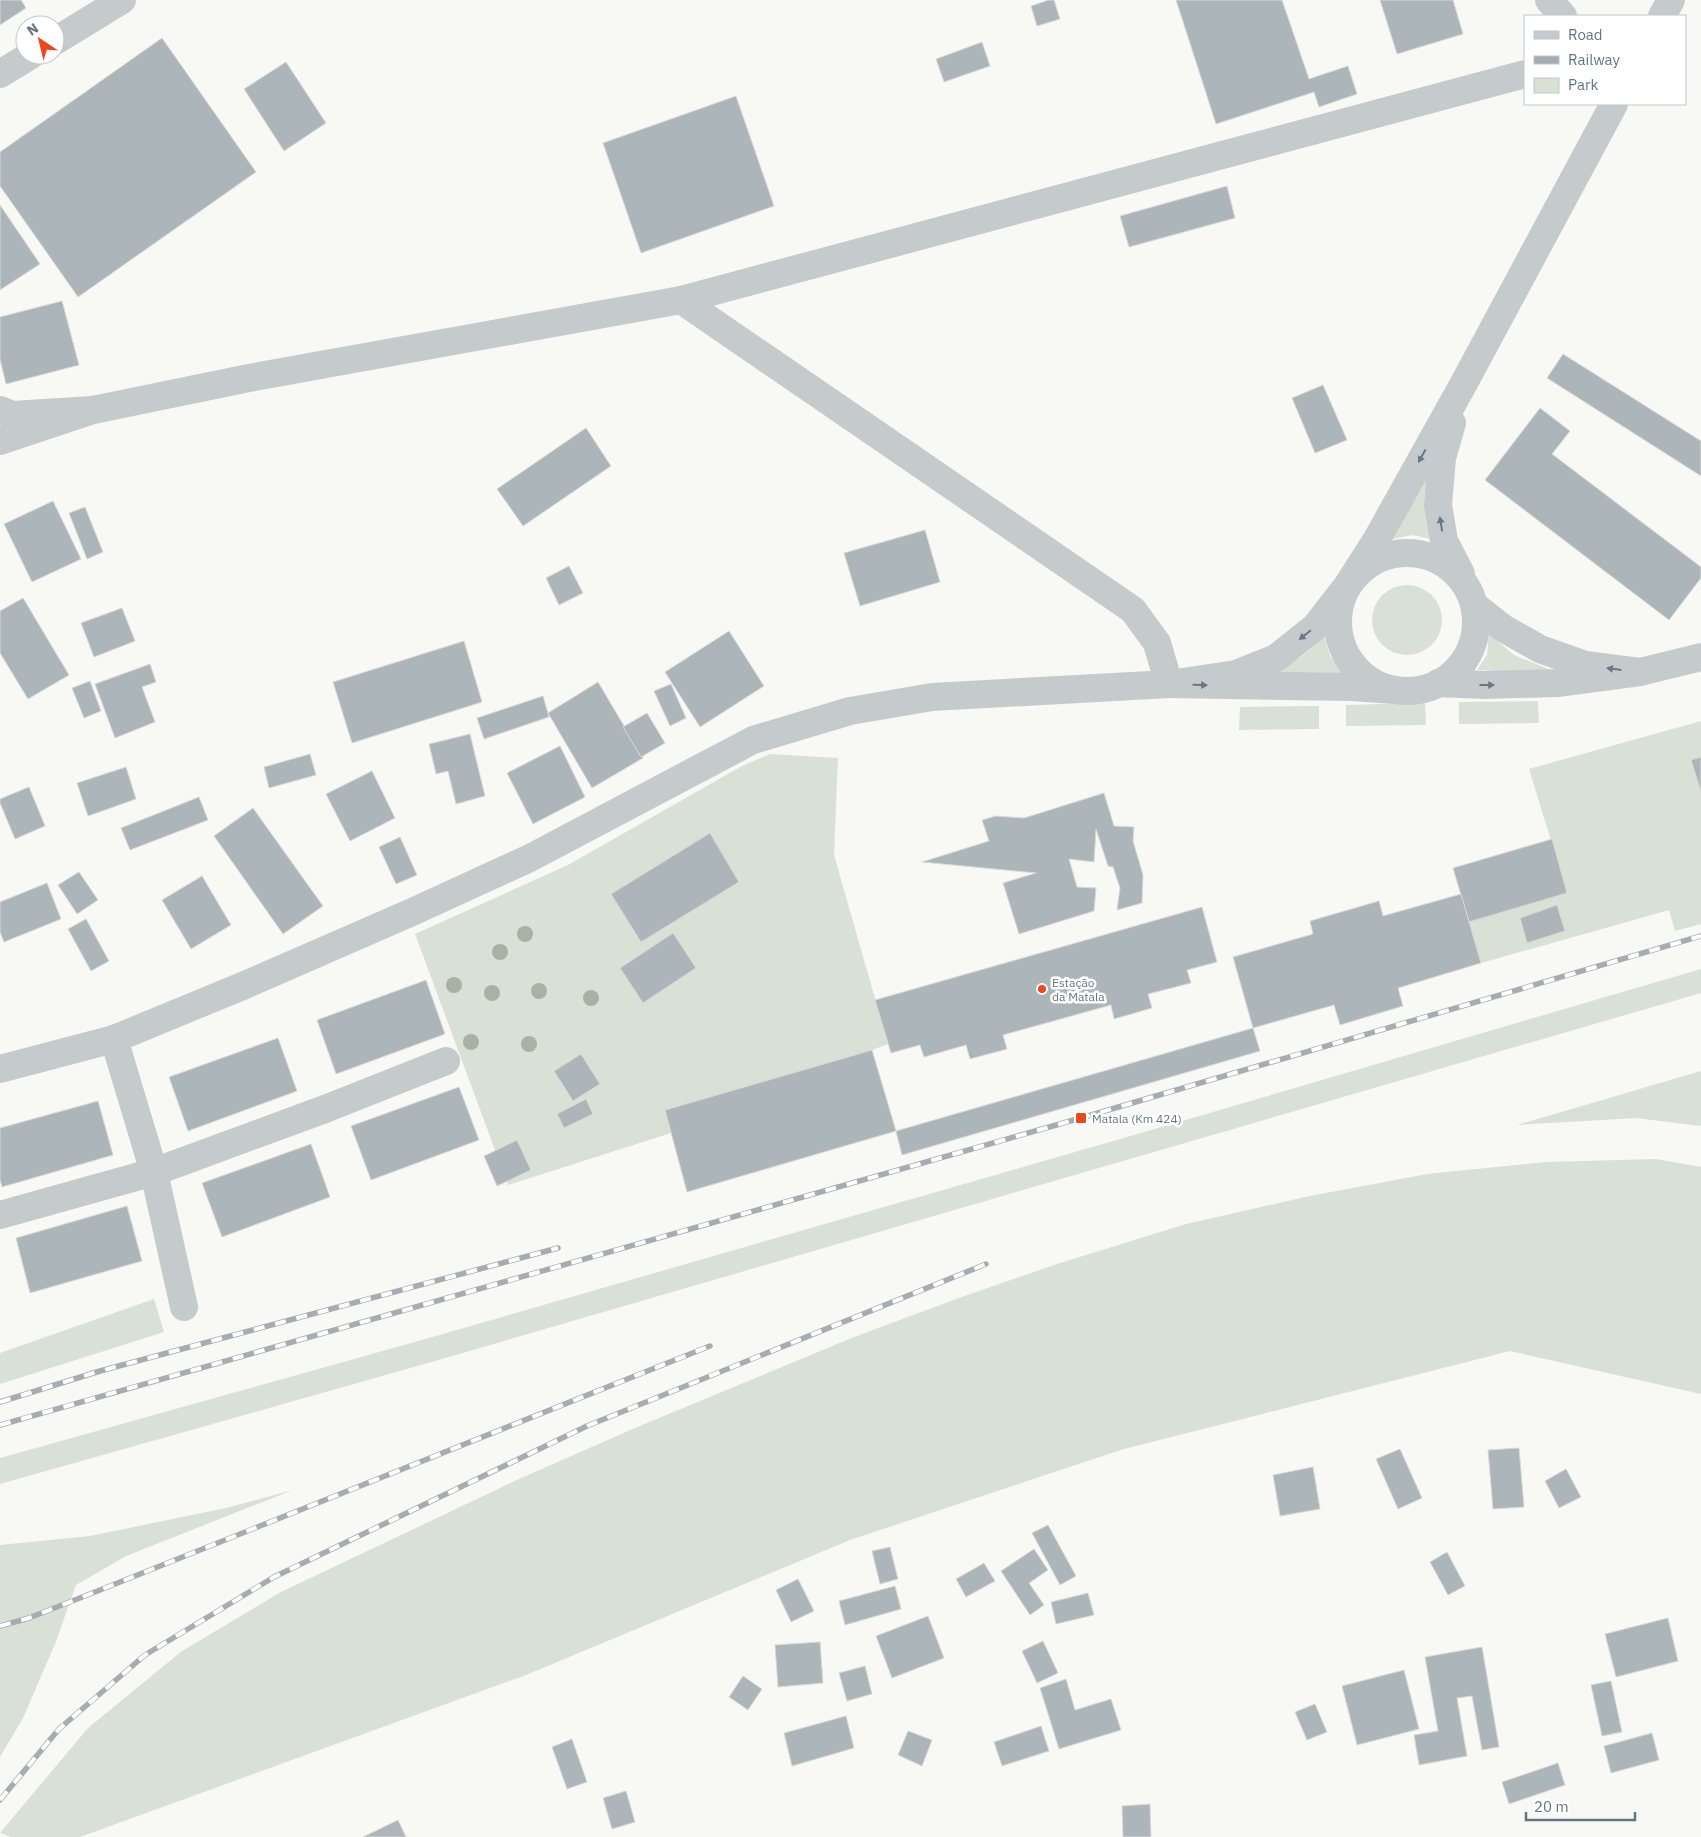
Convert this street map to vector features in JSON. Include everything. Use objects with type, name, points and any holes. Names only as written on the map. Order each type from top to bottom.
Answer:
[{"type":"street","points":[[65,34],[122,0]]},
{"type":"street","points":[[1549,0],[1562,15]]},
{"type":"street","points":[[1663,15],[1671,0]]},
{"type":"street","points":[[0,74],[15,65]]},
{"type":"street","points":[[0,441],[93,410],[249,378],[682,300],[1524,74]]},
{"type":"street","points":[[1394,690],[1374,683],[1356,669],[1344,650],[1338,629],[1339,607],[1348,586],[1377,539],[1464,383],[1613,105]]},
{"type":"street","points":[[682,300],[1133,610],[1157,643],[1168,684]]},
{"type":"street","points":[[1438,684],[1456,671],[1470,653],[1477,630],[1471,595],[1444,541],[1438,505],[1442,458],[1464,383]]},
{"type":"street","points":[[0,410],[12,414],[93,410]]},
{"type":"street","points":[[1168,684],[1236,674],[1276,658],[1315,627],[1363,568],[1384,556],[1407,552],[1430,556],[1451,567],[1471,595],[1503,628],[1540,649],[1585,666],[1640,672]]},
{"type":"street","points":[[0,1069],[114,1039],[245,985],[410,914],[530,858],[754,740],[850,711],[932,697],[1168,684],[1417,690],[1438,684],[1557,683],[1640,672],[1701,657]]},
{"type":"street","points":[[114,1039],[154,1172],[184,1307]]},
{"type":"street","points":[[0,1215],[154,1172],[325,1109],[446,1061]]},
{"type":"green space","points":[[1428,472],[1425,506],[1426,521],[1431,539],[1413,535],[1392,539]]},
{"type":"green space","points":[[1407,585],[1420,588],[1432,595],[1439,607],[1442,620],[1439,633],[1432,645],[1420,652],[1407,655],[1394,652],[1382,645],[1375,633],[1372,620],[1375,607],[1382,595],[1394,588]]},
{"type":"green space","points":[[1324,634],[1330,656],[1344,674],[1266,676],[1298,659],[1311,649]]},
{"type":"green space","points":[[1489,634],[1514,655],[1553,671],[1477,670],[1487,655]]},
{"type":"green space","points":[[1538,701],[1539,723],[1459,724],[1459,702]]},
{"type":"green space","points":[[1425,703],[1426,725],[1346,726],[1346,705]]},
{"type":"green space","points":[[1319,706],[1319,729],[1239,730],[1240,707]]},
{"type":"green space","points":[[1701,721],[1701,924],[1675,931],[1669,910],[1481,963],[1469,922],[1567,892],[1529,769]]},
{"type":"green space","points":[[770,754],[838,758],[834,855],[888,1044],[665,1110],[671,1133],[508,1185],[415,934],[568,865],[742,766]]},
{"type":"green space","points":[[1701,969],[1701,993],[428,1363],[0,1484],[0,1458],[422,1340]]},
{"type":"green space","points":[[1701,1071],[1701,1126],[1636,1118],[1517,1125]]},
{"type":"green space","points":[[1656,1159],[1701,1167],[1701,1394],[1510,1351],[1124,1449],[850,1540],[526,1675],[80,1837],[11,1837],[0,1833],[88,1728],[182,1651],[281,1592],[519,1479],[635,1428],[854,1337],[1057,1264],[1186,1224],[1310,1196],[1427,1174],[1546,1162]]},
{"type":"green space","points":[[154,1299],[164,1332],[0,1384],[0,1353]]},
{"type":"green space","points":[[293,1490],[126,1556],[76,1585],[55,1644],[23,1718],[0,1757],[0,1545],[90,1536],[226,1508]]},
{"type":"building","points":[[0,0],[21,0],[26,8],[0,25]]},
{"type":"building","points":[[1054,0],[1060,19],[1037,26],[1031,6]]},
{"type":"building","points":[[1176,0],[1282,0],[1309,79],[1348,66],[1357,94],[1319,107],[1314,92],[1216,124]]},
{"type":"building","points":[[1380,0],[1453,0],[1463,34],[1397,54]]},
{"type":"building","points":[[162,38],[256,172],[78,297],[0,186],[0,152]]},
{"type":"building","points":[[982,42],[990,66],[944,82],[936,59]]},
{"type":"building","points":[[286,62],[326,123],[284,151],[244,89]]},
{"type":"building","points":[[736,96],[774,206],[641,253],[603,143]]},
{"type":"building","points":[[1227,186],[1235,218],[1129,247],[1120,216]]},
{"type":"building","points":[[0,205],[40,264],[0,290]]},
{"type":"building","points":[[62,301],[79,365],[6,384],[0,359],[0,317]]},
{"type":"building","points":[[1563,354],[1701,441],[1701,476],[1547,378]]},
{"type":"building","points":[[1323,385],[1347,440],[1315,453],[1292,398]]},
{"type":"building","points":[[1540,408],[1570,431],[1552,454],[1701,567],[1701,578],[1669,620],[1485,480]]},
{"type":"building","points":[[586,428],[611,466],[523,526],[497,489]]},
{"type":"building","points":[[53,501],[81,559],[32,582],[4,524]]},
{"type":"building","points":[[85,507],[103,552],[87,559],[69,513]]},
{"type":"building","points":[[925,530],[940,582],[860,606],[844,553]]},
{"type":"building","points":[[569,566],[583,593],[559,605],[546,578]]},
{"type":"building","points":[[23,598],[69,675],[28,699],[0,653],[0,611]]},
{"type":"building","points":[[122,608],[135,641],[94,657],[81,623]]},
{"type":"building","points":[[729,631],[764,686],[700,727],[665,672]]},
{"type":"building","points":[[464,641],[482,702],[352,743],[333,682]]},
{"type":"building","points":[[150,664],[156,682],[142,687],[155,722],[115,738],[95,684]]},
{"type":"building","points":[[90,681],[101,711],[84,718],[72,688]]},
{"type":"building","points":[[598,682],[643,758],[592,788],[548,713]]},
{"type":"building","points":[[671,684],[686,718],[670,726],[654,691]]},
{"type":"building","points":[[543,696],[549,717],[484,739],[477,718]]},
{"type":"building","points":[[647,713],[665,743],[641,757],[623,727]]},
{"type":"building","points":[[470,734],[485,796],[456,804],[448,771],[436,774],[429,744]]},
{"type":"building","points":[[560,746],[585,797],[533,824],[507,773]]},
{"type":"building","points":[[310,754],[316,775],[269,788],[264,767]]},
{"type":"building","points":[[1701,757],[1701,792],[1691,760]]},
{"type":"building","points":[[126,767],[136,799],[88,816],[77,783]]},
{"type":"building","points":[[372,771],[395,818],[350,841],[326,794]]},
{"type":"building","points":[[29,787],[45,826],[15,839],[0,799]]},
{"type":"building","points":[[1104,793],[1114,826],[1134,827],[1133,841],[1143,875],[1142,903],[1117,910],[1120,888],[1113,867],[1108,866],[1096,829],[1094,862],[1069,859],[1077,887],[1096,888],[1094,911],[1019,934],[1003,883],[1036,873],[922,862],[989,841],[982,820],[996,816],[1024,818]]},
{"type":"building","points":[[199,797],[208,820],[130,850],[121,828]]},
{"type":"building","points":[[253,808],[323,906],[283,934],[214,836]]},
{"type":"building","points":[[710,833],[739,882],[641,942],[611,894]]},
{"type":"building","points":[[400,837],[417,875],[396,884],[379,847]]},
{"type":"building","points":[[1552,839],[1567,893],[1469,922],[1453,868]]},
{"type":"building","points":[[79,872],[98,900],[77,914],[58,885]]},
{"type":"building","points":[[202,876],[231,925],[191,949],[162,900]]},
{"type":"building","points":[[47,883],[61,919],[4,942],[0,932],[0,902]]},
{"type":"building","points":[[1461,894],[1481,963],[1398,988],[1403,1006],[1340,1025],[1334,1005],[1253,1028],[1233,957],[1313,934],[1310,921],[1379,901],[1383,916]]},
{"type":"building","points":[[1557,905],[1565,931],[1527,943],[1520,918]]},
{"type":"building","name":"Estação da Matala","points":[[1202,907],[1217,962],[1187,970],[1191,983],[1148,994],[1152,1008],[1114,1019],[1111,1005],[1003,1035],[1007,1049],[970,1059],[966,1045],[924,1057],[920,1045],[891,1053],[875,1000]]},
{"type":"building","points":[[86,919],[109,961],[91,971],[68,929]]},
{"type":"building","points":[[673,933],[696,968],[643,1003],[620,968]]},
{"type":"building","points":[[426,980],[445,1034],[336,1074],[317,1020]]},
{"type":"building","points":[[1253,1028],[1260,1051],[902,1155],[896,1131]]},
{"type":"building","points":[[278,1038],[297,1091],[188,1131],[169,1077]]},
{"type":"building","points":[[872,1050],[896,1131],[687,1192],[665,1110]]},
{"type":"building","points":[[581,1054],[600,1084],[573,1101],[554,1071]]},
{"type":"building","points":[[459,1087],[479,1140],[371,1180],[351,1126]]},
{"type":"building","points":[[586,1099],[593,1114],[564,1128],[557,1114]]},
{"type":"building","points":[[98,1101],[113,1155],[2,1187],[0,1180],[0,1128]]},
{"type":"building","points":[[517,1140],[531,1170],[497,1186],[484,1156]]},
{"type":"building","points":[[311,1144],[330,1197],[222,1237],[202,1183]]},
{"type":"building","points":[[127,1206],[142,1261],[30,1293],[16,1238]]},
{"type":"building","points":[[1519,1448],[1524,1507],[1493,1509],[1488,1450]]},
{"type":"building","points":[[1400,1449],[1422,1498],[1398,1509],[1376,1459]]},
{"type":"building","points":[[1313,1467],[1320,1509],[1280,1516],[1273,1475]]},
{"type":"building","points":[[1566,1469],[1581,1497],[1559,1508],[1545,1481]]},
{"type":"building","points":[[1048,1525],[1076,1576],[1060,1585],[1032,1533]]},
{"type":"building","points":[[890,1547],[898,1579],[880,1584],[872,1551]]},
{"type":"building","points":[[1034,1549],[1048,1570],[1029,1583],[1044,1605],[1030,1615],[1001,1571]]},
{"type":"building","points":[[1447,1552],[1465,1586],[1448,1595],[1430,1562]]},
{"type":"building","points":[[984,1563],[995,1581],[966,1597],[956,1579]]},
{"type":"building","points":[[798,1579],[814,1611],[791,1622],[776,1590]]},
{"type":"building","points":[[895,1586],[901,1609],[845,1625],[839,1601]]},
{"type":"building","points":[[1088,1593],[1094,1615],[1056,1624],[1051,1602]]},
{"type":"building","points":[[928,1616],[944,1658],[892,1678],[876,1636]]},
{"type":"building","points":[[1668,1618],[1678,1661],[1616,1677],[1605,1634]]},
{"type":"building","points":[[1043,1641],[1058,1673],[1037,1683],[1022,1651]]},
{"type":"building","points":[[820,1642],[823,1683],[778,1687],[775,1645]]},
{"type":"building","points":[[1482,1647],[1499,1747],[1482,1750],[1472,1696],[1457,1698],[1467,1756],[1419,1765],[1414,1735],[1438,1731],[1425,1657]]},
{"type":"building","points":[[865,1666],[872,1694],[847,1701],[839,1673]]},
{"type":"building","points":[[1404,1670],[1419,1729],[1357,1745],[1342,1686]]},
{"type":"building","points":[[743,1676],[762,1689],[748,1710],[729,1697]]},
{"type":"building","points":[[1066,1679],[1075,1710],[1111,1699],[1121,1730],[1059,1749],[1040,1688]]},
{"type":"building","points":[[1611,1681],[1622,1732],[1602,1736],[1591,1685]]},
{"type":"building","points":[[1315,1704],[1327,1732],[1307,1740],[1295,1712]]},
{"type":"building","points":[[846,1716],[854,1748],[792,1766],[784,1733]]},
{"type":"building","points":[[1041,1726],[1049,1751],[1002,1766],[994,1742]]},
{"type":"building","points":[[908,1731],[932,1740],[922,1766],[898,1755]]},
{"type":"building","points":[[1652,1733],[1659,1760],[1611,1773],[1604,1746]]},
{"type":"building","points":[[572,1739],[587,1782],[567,1789],[552,1747]]},
{"type":"building","points":[[1558,1763],[1565,1785],[1509,1804],[1502,1782]]},
{"type":"building","points":[[626,1791],[635,1822],[612,1829],[603,1798]]},
{"type":"building","points":[[1150,1804],[1151,1837],[1123,1837],[1122,1806]]},
{"type":"building","points":[[398,1820],[406,1837],[363,1837]]},
{"type":"railway","points":[[0,1425],[1081,1118],[1701,936]]},
{"type":"railway","points":[[0,1402],[100,1371],[558,1248]]},
{"type":"railway","points":[[0,1800],[59,1729],[145,1655],[274,1577],[587,1426],[986,1264]]},
{"type":"railway","points":[[0,1626],[29,1618],[90,1594],[710,1346]]},
{"type":"place","name":"Estação da Matala","points":[[1042,989]]},
{"type":"place","name":"Matala (Km 424)","points":[[1081,1118]]}]
